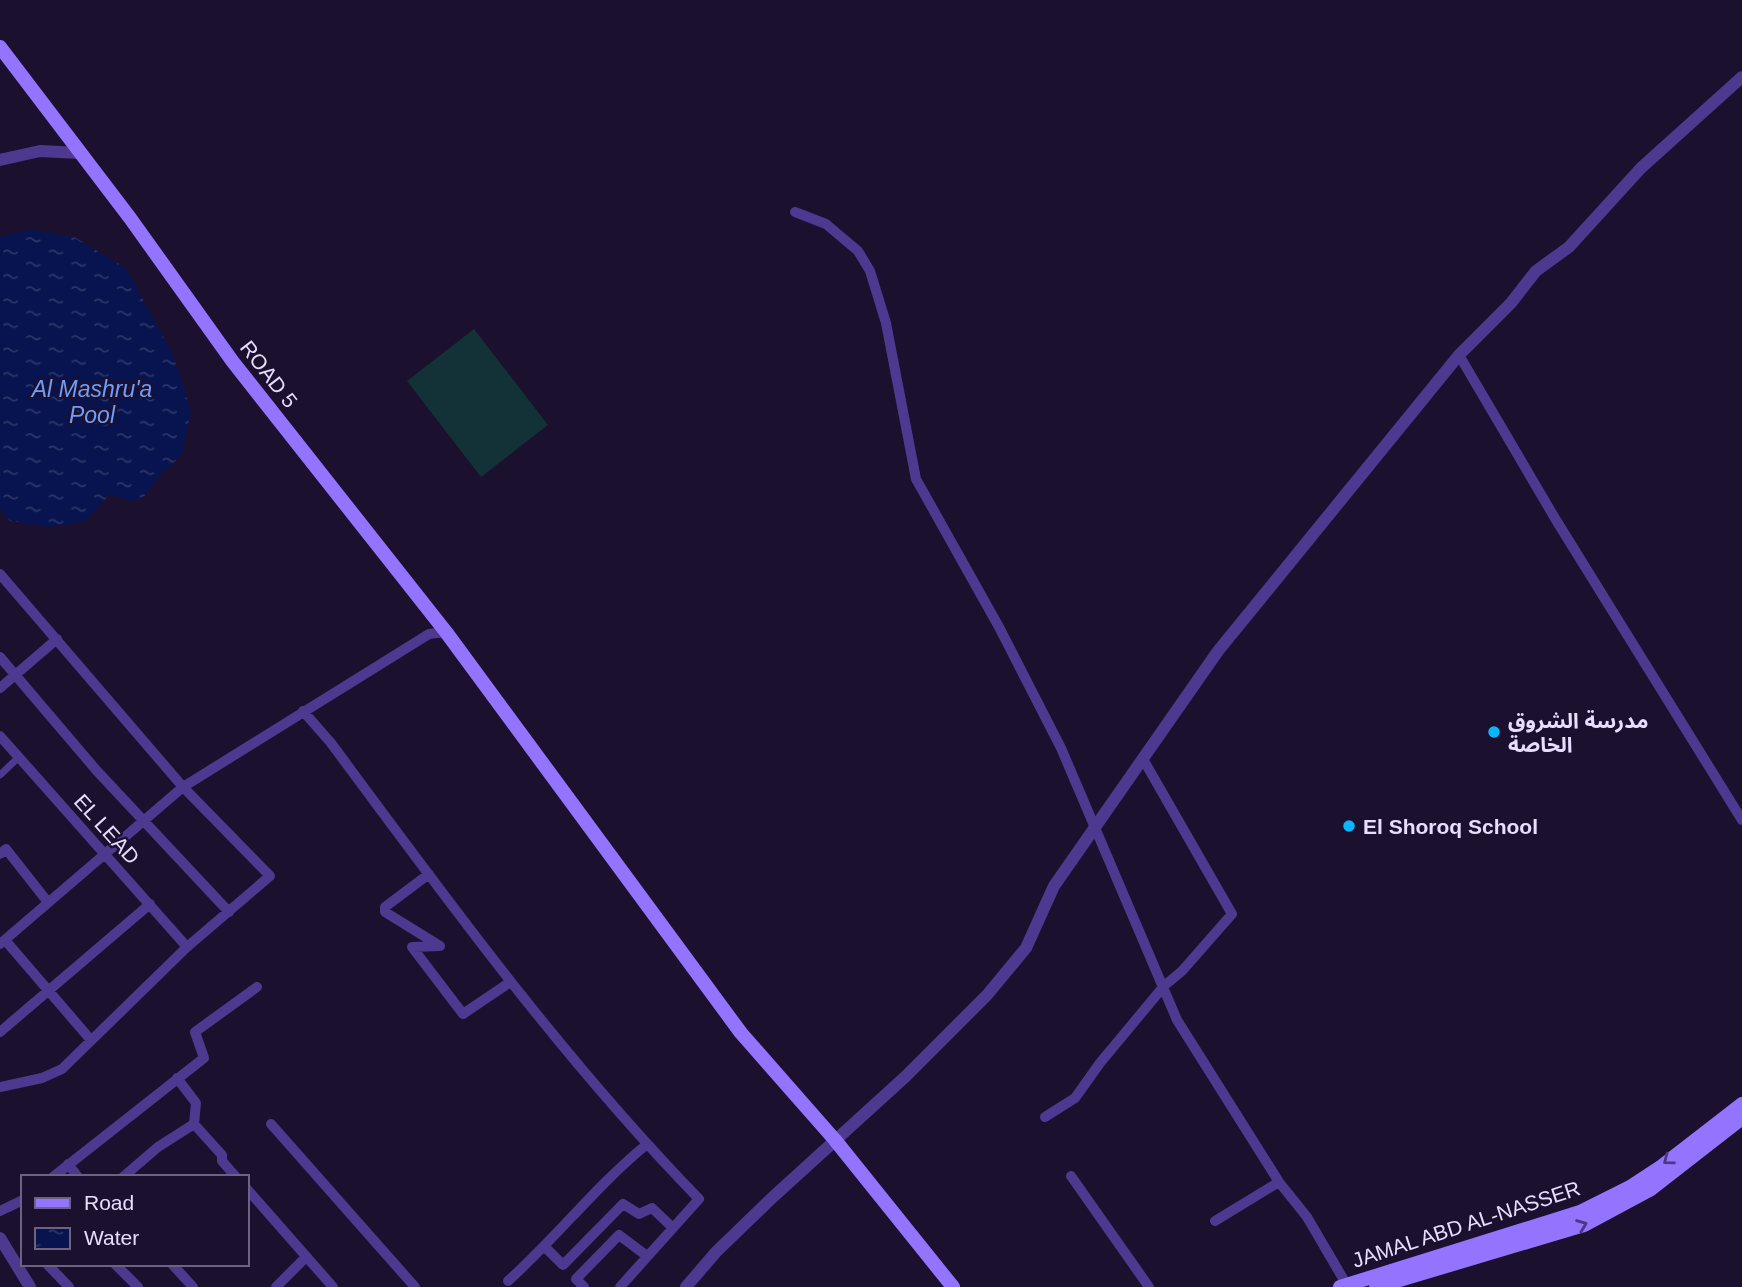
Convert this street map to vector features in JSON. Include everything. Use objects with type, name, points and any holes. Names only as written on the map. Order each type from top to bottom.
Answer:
[{"type":"main road","name":"ROAD 5","points":[[0,47],[131,218],[233,362],[446,632],[720,1006],[835,1140],[953,1287]]},
{"type":"main road","name":"JAMAL ABD AL-NASSER","points":[[1345,1286],[1580,1212],[1630,1187],[1662,1166],[1742,1104]]},
{"type":"main road","name":"JAMAL ABD AL-NASSER","points":[[1376,1287],[1584,1225],[1651,1189],[1742,1118]]},
{"type":"street","points":[[686,1287],[734,1234],[987,996],[1026,948],[1054,886],[1218,651],[1459,355],[1511,303],[1536,271],[1569,247],[1641,168],[1742,78]]},
{"type":"street","points":[[0,160],[40,151],[79,153]]},
{"type":"street","points":[[796,212],[826,224],[858,251],[870,271],[886,323],[916,479],[999,627],[1061,748],[1177,1020],[1279,1182],[1307,1217],[1345,1286]]},
{"type":"street","points":[[1459,355],[1568,540],[1742,820]]},
{"type":"street","points":[[0,574],[183,786],[270,876],[187,947],[62,1069],[42,1077],[0,1087]]},
{"type":"street","points":[[90,1039],[2,942],[183,786],[429,634],[446,632]]},
{"type":"street","points":[[0,688],[57,639]]},
{"type":"street","points":[[0,657],[97,771],[229,912]]},
{"type":"street","points":[[303,710],[331,743],[509,983],[646,1145],[699,1199],[620,1287]]},
{"type":"street","name":"EL LEAD","points":[[0,736],[187,947]]},
{"type":"street","points":[[0,775],[18,758]]},
{"type":"street","points":[[1045,1117],[1076,1097],[1100,1063],[1164,986],[1182,971],[1232,914],[1143,759]]},
{"type":"street","points":[[2,848],[47,901]]},
{"type":"street","points":[[429,874],[385,907],[384,912],[440,946],[412,947],[463,1014],[509,983]]},
{"type":"street","points":[[0,1032],[150,904]]},
{"type":"street","points":[[55,1175],[204,1058],[195,1032],[257,987]]},
{"type":"street","points":[[177,1078],[196,1103],[194,1124],[222,1155],[222,1161],[234,1175]]},
{"type":"street","points":[[125,1175],[166,1141],[194,1124]]},
{"type":"street","points":[[271,1124],[415,1287]]},
{"type":"street","points":[[508,1281],[546,1248],[575,1215],[646,1145]]},
{"type":"street","points":[[68,1164],[76,1175]]},
{"type":"street","points":[[1071,1176],[1149,1287]]},
{"type":"street","points":[[1215,1221],[1279,1182]]},
{"type":"street","points":[[248,1190],[333,1287]]},
{"type":"street","points":[[0,1211],[21,1201]]},
{"type":"street","points":[[546,1248],[563,1265],[623,1204],[639,1214],[652,1208],[673,1228]]},
{"type":"street","points":[[584,1287],[576,1279],[619,1235],[647,1256]]},
{"type":"street","points":[[0,1238],[19,1263],[30,1287]]},
{"type":"street","points":[[276,1287],[306,1257]]},
{"type":"street","points":[[49,1266],[69,1287]]},
{"type":"street","points":[[117,1266],[138,1287]]},
{"type":"street","points":[[174,1266],[193,1287]]},
{"type":"green space","points":[[474,329],[548,425],[481,477],[407,381]]},
{"type":"water","name":"Al Mashru'a Pool","points":[[30,229],[74,237],[126,268],[173,355],[191,411],[182,455],[162,473],[142,499],[131,501],[110,494],[85,522],[49,527],[10,521],[0,509],[0,237]]},
{"type":"place","name":"مدرسة الشروق الخاصة","points":[[1494,732]]},
{"type":"place","name":"El Shoroq School","points":[[1349,826]]}]
